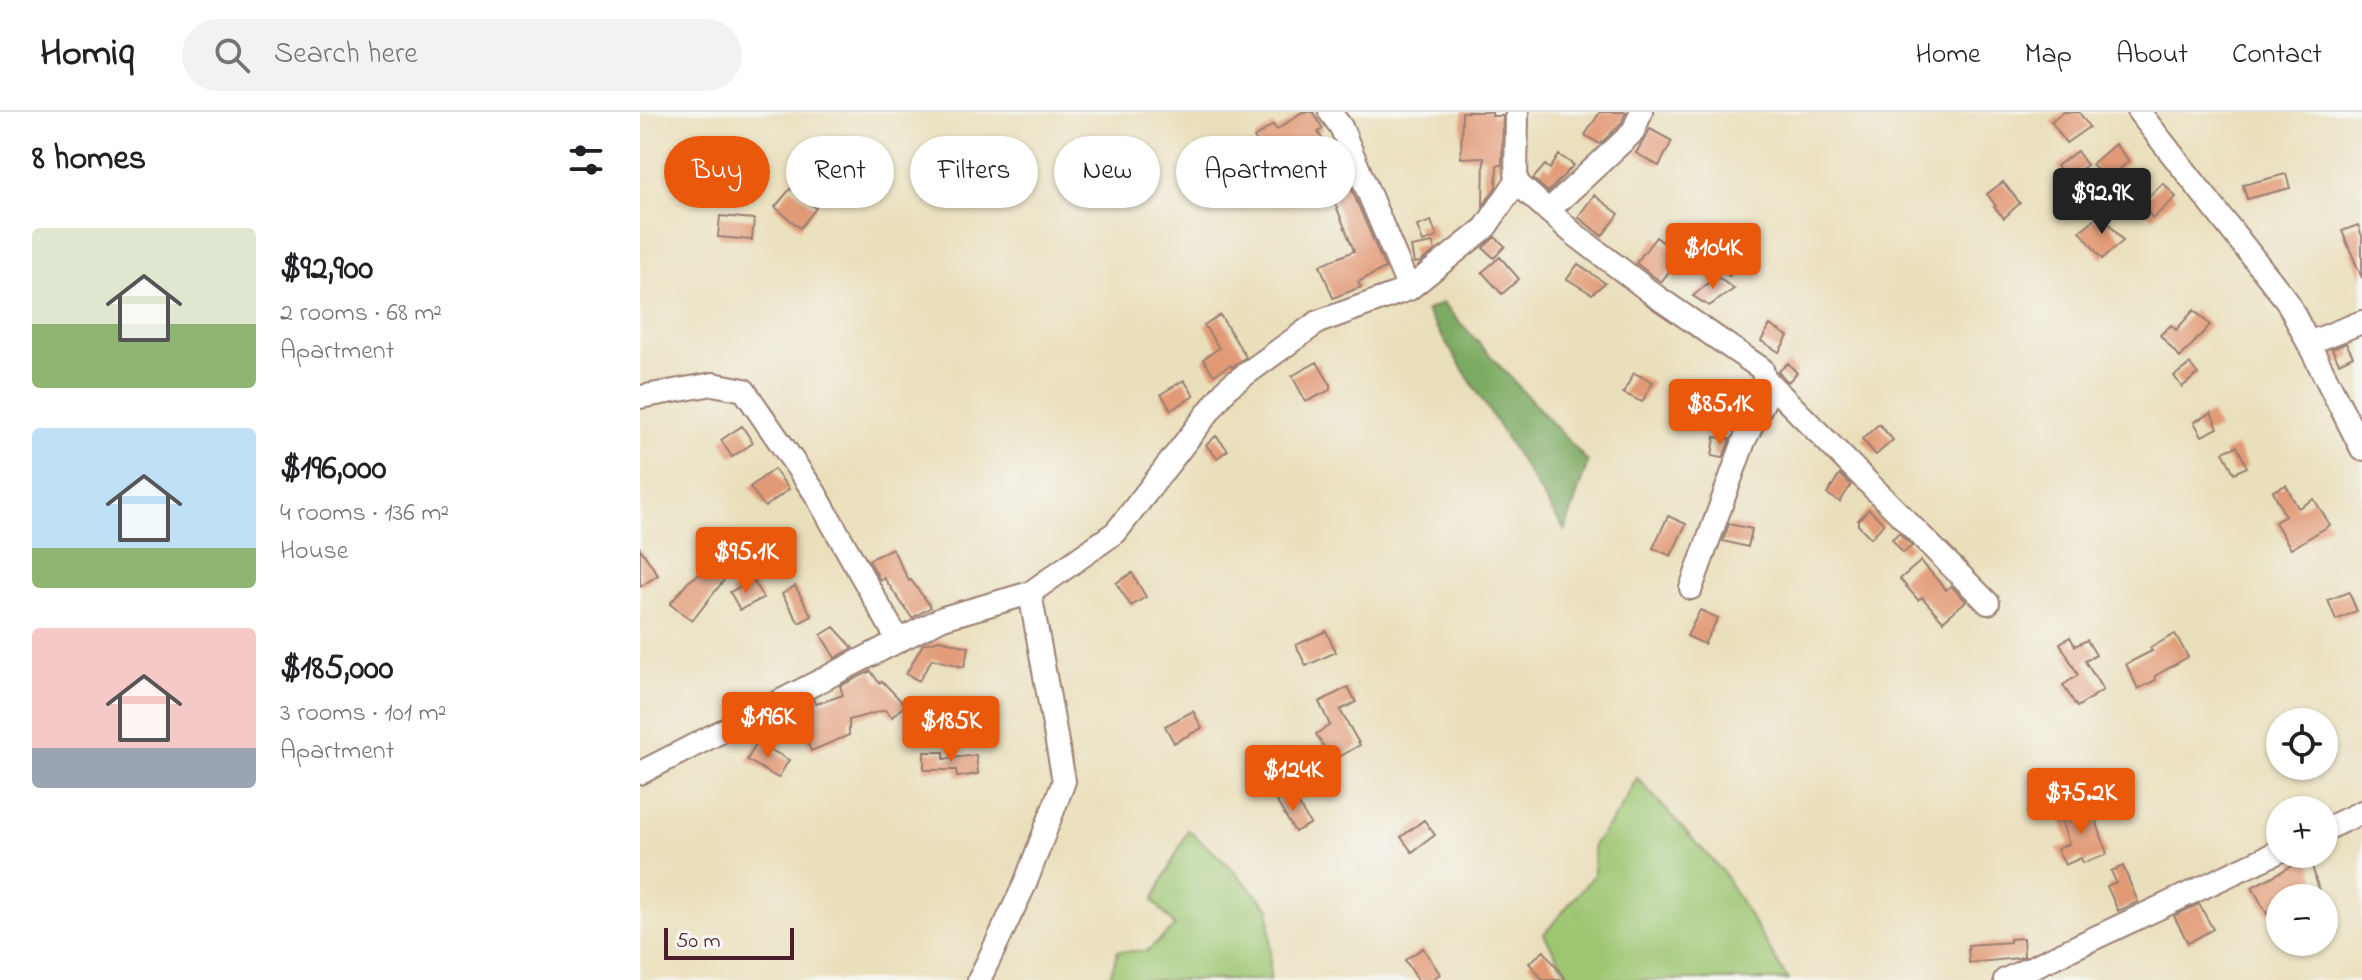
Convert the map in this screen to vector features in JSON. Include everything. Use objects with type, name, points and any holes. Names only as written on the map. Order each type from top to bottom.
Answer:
[{"type":"street","points":[[1330,112],[1341,127],[1409,289]]},
{"type":"street","points":[[640,773],[943,618],[1030,593],[1116,532],[1228,387],[1318,322],[1409,289],[1485,228],[1516,182],[1517,112]]},
{"type":"street","points":[[1548,211],[1633,132],[1641,112]]},
{"type":"street","points":[[2139,112],[2287,301],[2362,449]]},
{"type":"street","points":[[1516,182],[1573,233],[1657,297],[1762,369],[1768,393],[1744,441],[1691,588]]},
{"type":"street","points":[[2309,343],[2362,322]]},
{"type":"street","points":[[1764,378],[1988,603]]},
{"type":"street","points":[[640,397],[713,384],[744,390],[815,493],[898,640]]},
{"type":"street","points":[[979,980],[1025,884],[1064,781],[1030,593]]},
{"type":"street","points":[[2338,823],[2362,812]]},
{"type":"street","points":[[2005,980],[2266,858]]},
{"type":"green space","points":[[1442,303],[1588,462],[1565,531],[1426,311]]},
{"type":"green space","points":[[1637,778],[1723,872],[1788,980],[1566,980],[1569,977],[1544,934],[1594,875],[1593,845],[1618,813]]},
{"type":"green space","points":[[1188,830],[1227,864],[1270,909],[1270,980],[1109,980],[1118,951],[1147,951],[1175,926],[1153,900]]},
{"type":"building","points":[[1302,112],[1313,112],[1323,129],[1318,132],[1320,136],[1257,136],[1273,125],[1277,130]]},
{"type":"building","points":[[1462,112],[1492,112],[1492,116],[1503,116],[1502,165],[1497,165],[1496,187],[1483,206],[1484,157],[1461,158]]},
{"type":"building","points":[[1600,112],[1626,112],[1621,124],[1600,144],[1585,135]]},
{"type":"building","points":[[2064,112],[2079,112],[2089,127],[2066,143],[2051,121]]},
{"type":"building","points":[[1650,129],[1672,141],[1659,166],[1636,153]]},
{"type":"building","points":[[2115,144],[2129,161],[2107,180],[2092,164]]},
{"type":"building","points":[[2077,151],[2087,165],[2067,180],[2057,166]]},
{"type":"building","points":[[1559,155],[1574,165],[1548,192],[1533,179],[1545,165],[1550,169]]},
{"type":"building","points":[[2286,174],[2290,188],[2247,199],[2243,185]]},
{"type":"building","points":[[2003,182],[2020,203],[2004,218],[1987,194]]},
{"type":"building","points":[[2163,183],[2176,197],[2153,218],[2140,205]]},
{"type":"building","points":[[786,194],[786,208],[816,208],[800,228],[775,207]]},
{"type":"building","points":[[1594,195],[1619,214],[1602,236],[1578,217]]},
{"type":"building","points":[[1355,197],[1385,268],[1358,282],[1361,287],[1333,298],[1320,265],[1354,251],[1337,208],[1355,208]]},
{"type":"building","points":[[2101,214],[2123,241],[2102,259],[2080,231]]},
{"type":"building","points":[[720,216],[754,219],[752,240],[718,237]]},
{"type":"building","points":[[1431,221],[1437,237],[1423,242],[1417,226]]},
{"type":"building","points":[[2358,225],[2362,236],[2362,278],[2342,231]]},
{"type":"building","points":[[1495,237],[1505,246],[1494,258],[1483,248]]},
{"type":"building","points":[[1656,237],[1681,256],[1661,282],[1636,263]]},
{"type":"building","points":[[1433,243],[1435,251],[1414,263],[1411,247]]},
{"type":"building","points":[[1731,249],[1744,263],[1729,276],[1716,264]]},
{"type":"building","points":[[1500,257],[1519,279],[1502,294],[1482,272]]},
{"type":"building","points":[[1578,264],[1605,283],[1592,294],[1567,279]]},
{"type":"building","points":[[1716,276],[1734,289],[1709,306],[1693,296]]},
{"type":"building","points":[[2194,310],[2210,325],[2180,358],[2160,335],[2171,325],[2176,330]]},
{"type":"building","points":[[1220,315],[1246,357],[1214,375],[1203,359],[1219,348],[1204,325]]},
{"type":"building","points":[[1770,325],[1788,336],[1779,352],[1761,341]]},
{"type":"building","points":[[2346,343],[2353,356],[2339,363],[2332,349]]},
{"type":"building","points":[[1317,362],[1330,384],[1330,390],[1306,402],[1292,376]]},
{"type":"building","points":[[1788,363],[1797,373],[1788,382],[1778,372]]},
{"type":"building","points":[[2190,364],[2198,374],[2182,387],[2174,376]]},
{"type":"building","points":[[1634,373],[1653,382],[1642,402],[1623,393]]},
{"type":"building","points":[[1184,380],[1194,396],[1171,410],[1161,394]]},
{"type":"building","points":[[2211,413],[2218,428],[2202,436],[2194,422]]},
{"type":"building","points":[[1879,424],[1893,440],[1876,455],[1862,439]]},
{"type":"building","points":[[742,426],[753,443],[732,457],[721,440]]},
{"type":"building","points":[[1216,436],[1228,450],[1217,458],[1206,445]]},
{"type":"building","points":[[1715,437],[1730,439],[1723,458],[1712,456]]},
{"type":"building","points":[[2237,446],[2247,467],[2234,473],[2223,452]]},
{"type":"building","points":[[774,469],[789,489],[765,507],[750,487]]},
{"type":"building","points":[[1840,474],[1851,485],[1840,502],[1827,494]]},
{"type":"building","points":[[2286,485],[2298,508],[2314,499],[2330,525],[2291,549],[2275,522],[2285,516],[2273,491]]},
{"type":"building","points":[[1869,509],[1884,524],[1871,538],[1858,525],[1858,520]]},
{"type":"building","points":[[1668,516],[1686,524],[1671,556],[1653,548]]},
{"type":"building","points":[[1729,524],[1752,529],[1748,547],[1723,541]]},
{"type":"building","points":[[1899,533],[1912,546],[1903,553],[1892,539]]},
{"type":"building","points":[[640,548],[658,575],[640,587]]},
{"type":"building","points":[[892,548],[909,581],[931,607],[912,618],[884,578],[880,580],[869,560]]},
{"type":"building","points":[[1921,561],[1946,590],[1951,586],[1966,601],[1943,621],[1922,597],[1918,600],[1900,579]]},
{"type":"building","points":[[713,565],[724,580],[692,621],[670,604],[688,582]]},
{"type":"building","points":[[1132,573],[1146,597],[1131,606],[1116,583]]},
{"type":"building","points":[[753,580],[763,598],[740,610],[730,592]]},
{"type":"building","points":[[795,586],[812,616],[799,623],[782,594]]},
{"type":"building","points":[[2349,592],[2357,611],[2336,620],[2328,600]]},
{"type":"building","points":[[1700,610],[1718,618],[1704,644],[1687,636]]},
{"type":"building","points":[[834,627],[853,648],[835,658],[821,635]]},
{"type":"building","points":[[1326,631],[1336,652],[1306,666],[1296,645]]},
{"type":"building","points":[[2175,634],[2188,657],[2138,689],[2126,664],[2152,651],[2150,648]]},
{"type":"building","points":[[2070,637],[2075,646],[2087,640],[2096,655],[2085,661],[2103,690],[2077,707],[2063,685],[2078,675],[2060,643]]},
{"type":"building","points":[[940,640],[969,647],[964,667],[932,659],[919,681],[906,674],[923,644]]},
{"type":"building","points":[[871,671],[879,683],[882,681],[905,705],[892,717],[885,710],[849,720],[849,735],[811,751],[796,709],[814,700],[816,704],[843,695],[840,686]]},
{"type":"building","points":[[1348,687],[1356,702],[1340,710],[1360,745],[1332,761],[1316,734],[1330,725],[1319,702]]},
{"type":"building","points":[[1193,711],[1202,728],[1174,743],[1165,726]]},
{"type":"building","points":[[757,742],[789,760],[778,778],[747,760]]},
{"type":"building","points":[[924,752],[944,752],[944,759],[976,755],[978,774],[957,777],[956,770],[924,770]]},
{"type":"building","points":[[1292,793],[1310,824],[1295,832],[1277,802]]},
{"type":"building","points":[[2091,804],[2107,854],[2083,863],[2081,858],[2065,865],[2057,849],[2069,844],[2059,814]]},
{"type":"building","points":[[1424,820],[1435,835],[1412,852],[1401,837]]},
{"type":"building","points":[[2123,866],[2138,902],[2118,911],[2107,886],[2116,882],[2111,871]]},
{"type":"building","points":[[2288,868],[2313,868],[2317,884],[2266,884],[2266,912],[2252,887]]},
{"type":"building","points":[[2199,904],[2213,929],[2188,943],[2174,916]]},
{"type":"building","points":[[2023,938],[2024,956],[1969,963],[1968,945]]},
{"type":"building","points":[[1423,948],[1440,974],[1431,980],[1418,980],[1405,960]]},
{"type":"building","points":[[1544,951],[1566,980],[1543,980],[1529,963]]}]
